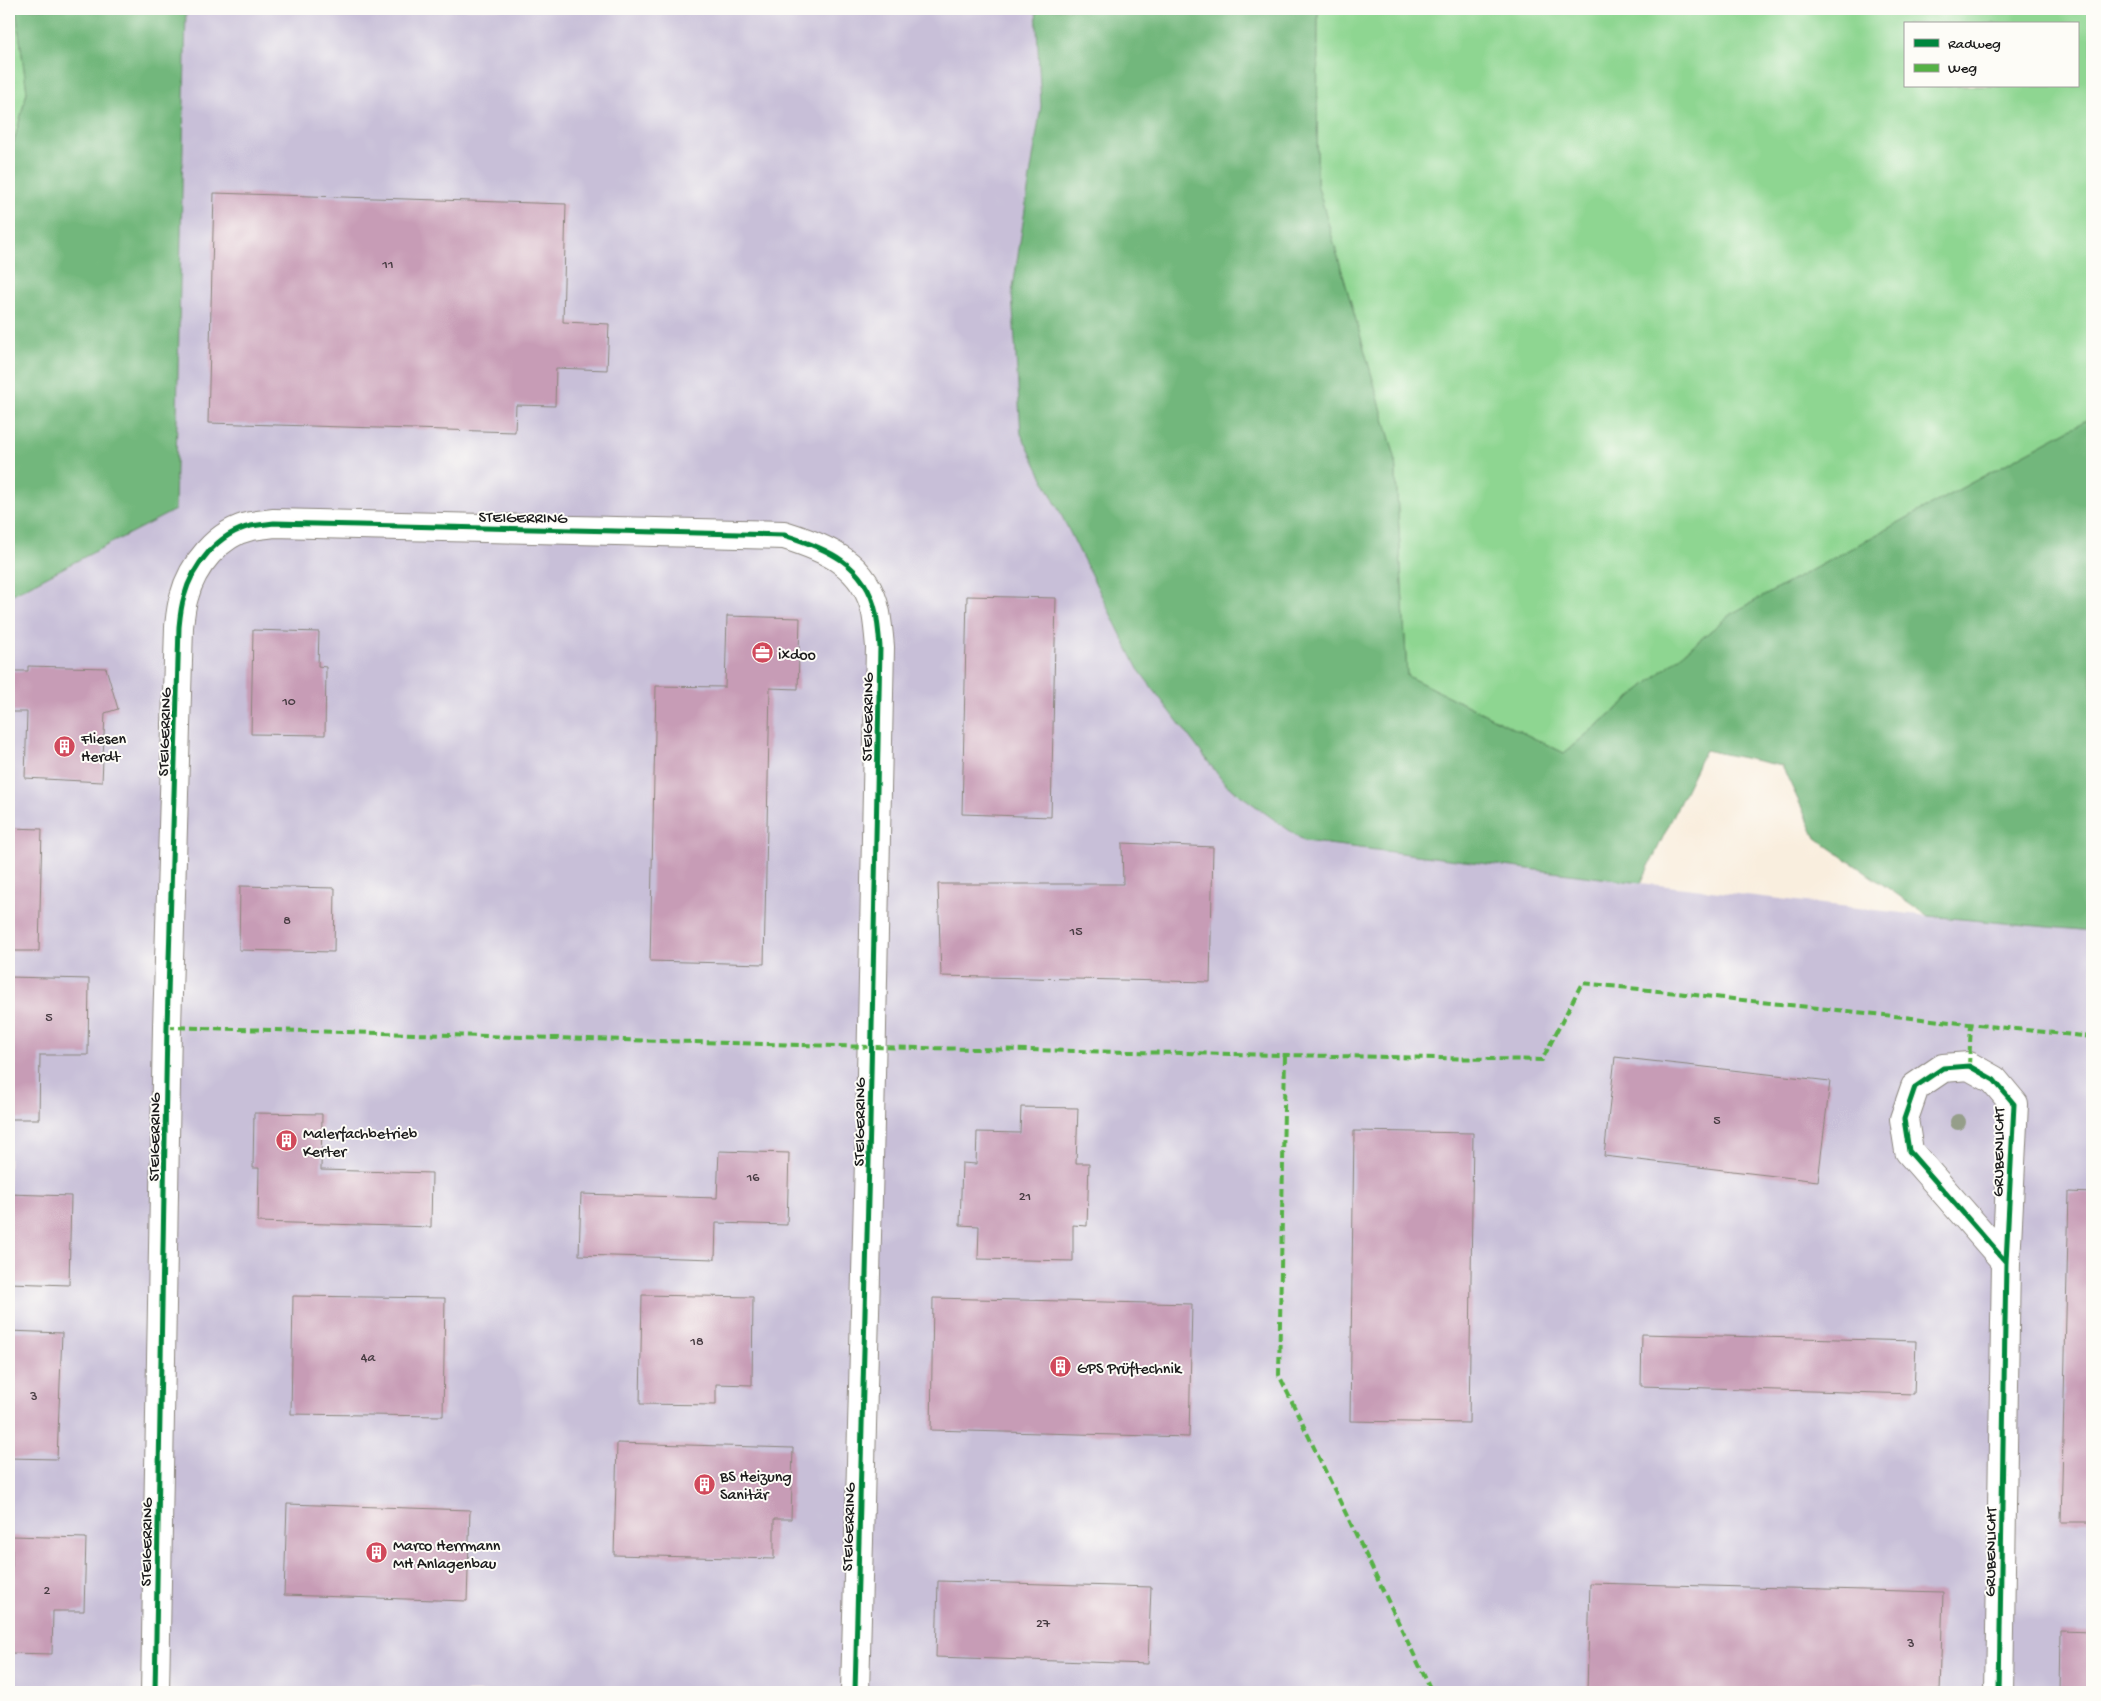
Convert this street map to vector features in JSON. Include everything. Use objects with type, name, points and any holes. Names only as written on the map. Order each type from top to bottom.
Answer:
[{"type":"street","name":"STEIGERRING","points":[[155,1692],[167,1027],[179,627],[184,596],[195,571],[210,550],[226,537],[249,526],[274,523],[784,534],[819,546],[845,561],[865,584],[876,611],[880,647],[870,1122],[854,1692]]},
{"type":"street","name":"GRUBENLICHT","points":[[1999,1692],[2006,1262],[2014,1104],[1994,1080],[1969,1066],[1943,1068],[1915,1087],[1904,1119],[1909,1151],[2006,1262]]},
{"type":"shaded area","points":[[186,9],[1036,9],[1041,106],[1012,294],[1225,784],[1304,841],[1928,916],[2092,931],[2092,1692],[9,1692],[9,596],[175,510]]},
{"type":"green space","points":[[9,9],[16,9],[27,92],[9,161]]},
{"type":"green space","points":[[16,9],[186,9],[175,510],[9,596],[9,161],[27,92]]},
{"type":"green space","points":[[1036,9],[1318,9],[1317,184],[1395,457],[1407,676],[1564,753],[1731,614],[2092,417],[2092,931],[1928,916],[1816,838],[1782,766],[1705,750],[1641,883],[1304,841],[1225,784],[1138,669],[1021,434],[1012,294],[1041,106]]},
{"type":"green space","points":[[1318,9],[2092,9],[2092,417],[1731,614],[1564,753],[1407,676],[1395,457],[1317,184]]},
{"type":"building","points":[[214,193],[566,204],[563,322],[609,324],[607,370],[556,368],[555,406],[516,405],[515,432],[208,423]]},
{"type":"building","points":[[967,596],[1056,598],[1051,817],[962,814]]},
{"type":"building","points":[[727,616],[800,618],[798,689],[770,688],[764,964],[650,961],[656,686],[725,687]]},
{"type":"building","points":[[253,630],[319,632],[318,666],[326,667],[325,735],[251,734]]},
{"type":"building","name":"Fliesen Herdt","points":[[28,666],[106,668],[118,709],[105,713],[102,782],[25,778],[27,712],[9,712],[9,671],[28,671]]},
{"type":"building","points":[[9,828],[42,829],[39,951],[9,951]]},
{"type":"building","points":[[1122,843],[1213,847],[1210,982],[941,976],[938,884],[1123,884]]},
{"type":"building","points":[[240,886],[335,888],[334,952],[239,950]]},
{"type":"building","points":[[9,977],[89,979],[88,1055],[40,1055],[39,1119],[9,1119]]},
{"type":"building","points":[[1615,1057],[1830,1081],[1818,1181],[1604,1156]]},
{"type":"building","points":[[1021,1107],[1078,1108],[1076,1163],[1089,1163],[1087,1226],[1073,1225],[1073,1261],[978,1259],[979,1226],[960,1225],[962,1163],[976,1164],[977,1132],[1020,1133]]},
{"type":"building","points":[[254,1113],[322,1114],[321,1170],[432,1173],[431,1227],[258,1222],[259,1168],[253,1168]]},
{"type":"building","points":[[1354,1131],[1473,1133],[1469,1423],[1350,1421]]},
{"type":"building","points":[[719,1151],[789,1153],[787,1225],[716,1223],[715,1259],[579,1255],[581,1194],[717,1198]]},
{"type":"building","points":[[2069,1192],[2092,1193],[2092,1522],[2061,1522]]},
{"type":"building","points":[[9,1194],[71,1196],[69,1285],[9,1283]]},
{"type":"building","points":[[642,1295],[753,1297],[752,1385],[716,1384],[716,1405],[640,1404]]},
{"type":"building","points":[[293,1296],[445,1298],[443,1416],[291,1414]]},
{"type":"building","name":"GPS Prüftechnik","points":[[933,1298],[1192,1304],[1189,1437],[931,1430]]},
{"type":"building","points":[[9,1331],[62,1333],[57,1459],[9,1458]]},
{"type":"building","points":[[1642,1334],[1916,1341],[1914,1394],[1641,1386]]},
{"type":"building","name":"BS Heizung Sanitär","points":[[617,1443],[793,1448],[791,1519],[774,1519],[774,1559],[614,1555]]},
{"type":"building","name":"Marco Herrmann MH Anlagenbau","points":[[287,1504],[470,1510],[467,1601],[284,1595]]},
{"type":"building","points":[[12,1536],[86,1538],[84,1611],[53,1611],[52,1654],[9,1653],[9,1567],[12,1567]]},
{"type":"building","points":[[938,1581],[1151,1587],[1148,1664],[936,1657]]},
{"type":"building","points":[[1590,1583],[1943,1592],[1940,1692],[1587,1691]]},
{"type":"building","points":[[2061,1631],[2092,1632],[2092,1692],[2060,1692]]},
{"type":"building","points":[[516,1688],[595,1691],[595,1692],[516,1692]]},
{"type":"marked path","points":[[167,1027],[872,1047],[1542,1060],[1582,983],[2092,1037]]},
{"type":"marked path","points":[[1969,1066],[1971,1024]]},
{"type":"marked path","points":[[1285,1056],[1279,1375],[1432,1692]]},
{"type":"cycle path","points":[[155,1692],[167,1027],[179,623],[188,585],[208,552],[217,543],[239,530],[251,526],[274,523],[784,535],[829,552],[842,560],[854,570],[871,596],[876,613],[880,647],[855,1692]]},
{"type":"cycle path","points":[[1999,1692],[2006,1262],[2014,1104],[1994,1080],[1969,1066],[1943,1068],[1915,1087],[1904,1119],[1909,1151],[2006,1262]]},
{"type":"place","name":"ixdoo","points":[[762,653]]},
{"type":"place","name":"Fliesen Herdt","points":[[65,746]]},
{"type":"place","name":"Malerfachbetrieb Kerter","points":[[287,1141]]},
{"type":"place","name":"GPS Prüftechnik","points":[[1061,1367]]},
{"type":"place","name":"BS Heizung Sanitär","points":[[704,1484]]},
{"type":"place","name":"Marco Herrmann MH Anlagenbau","points":[[377,1553]]}]
